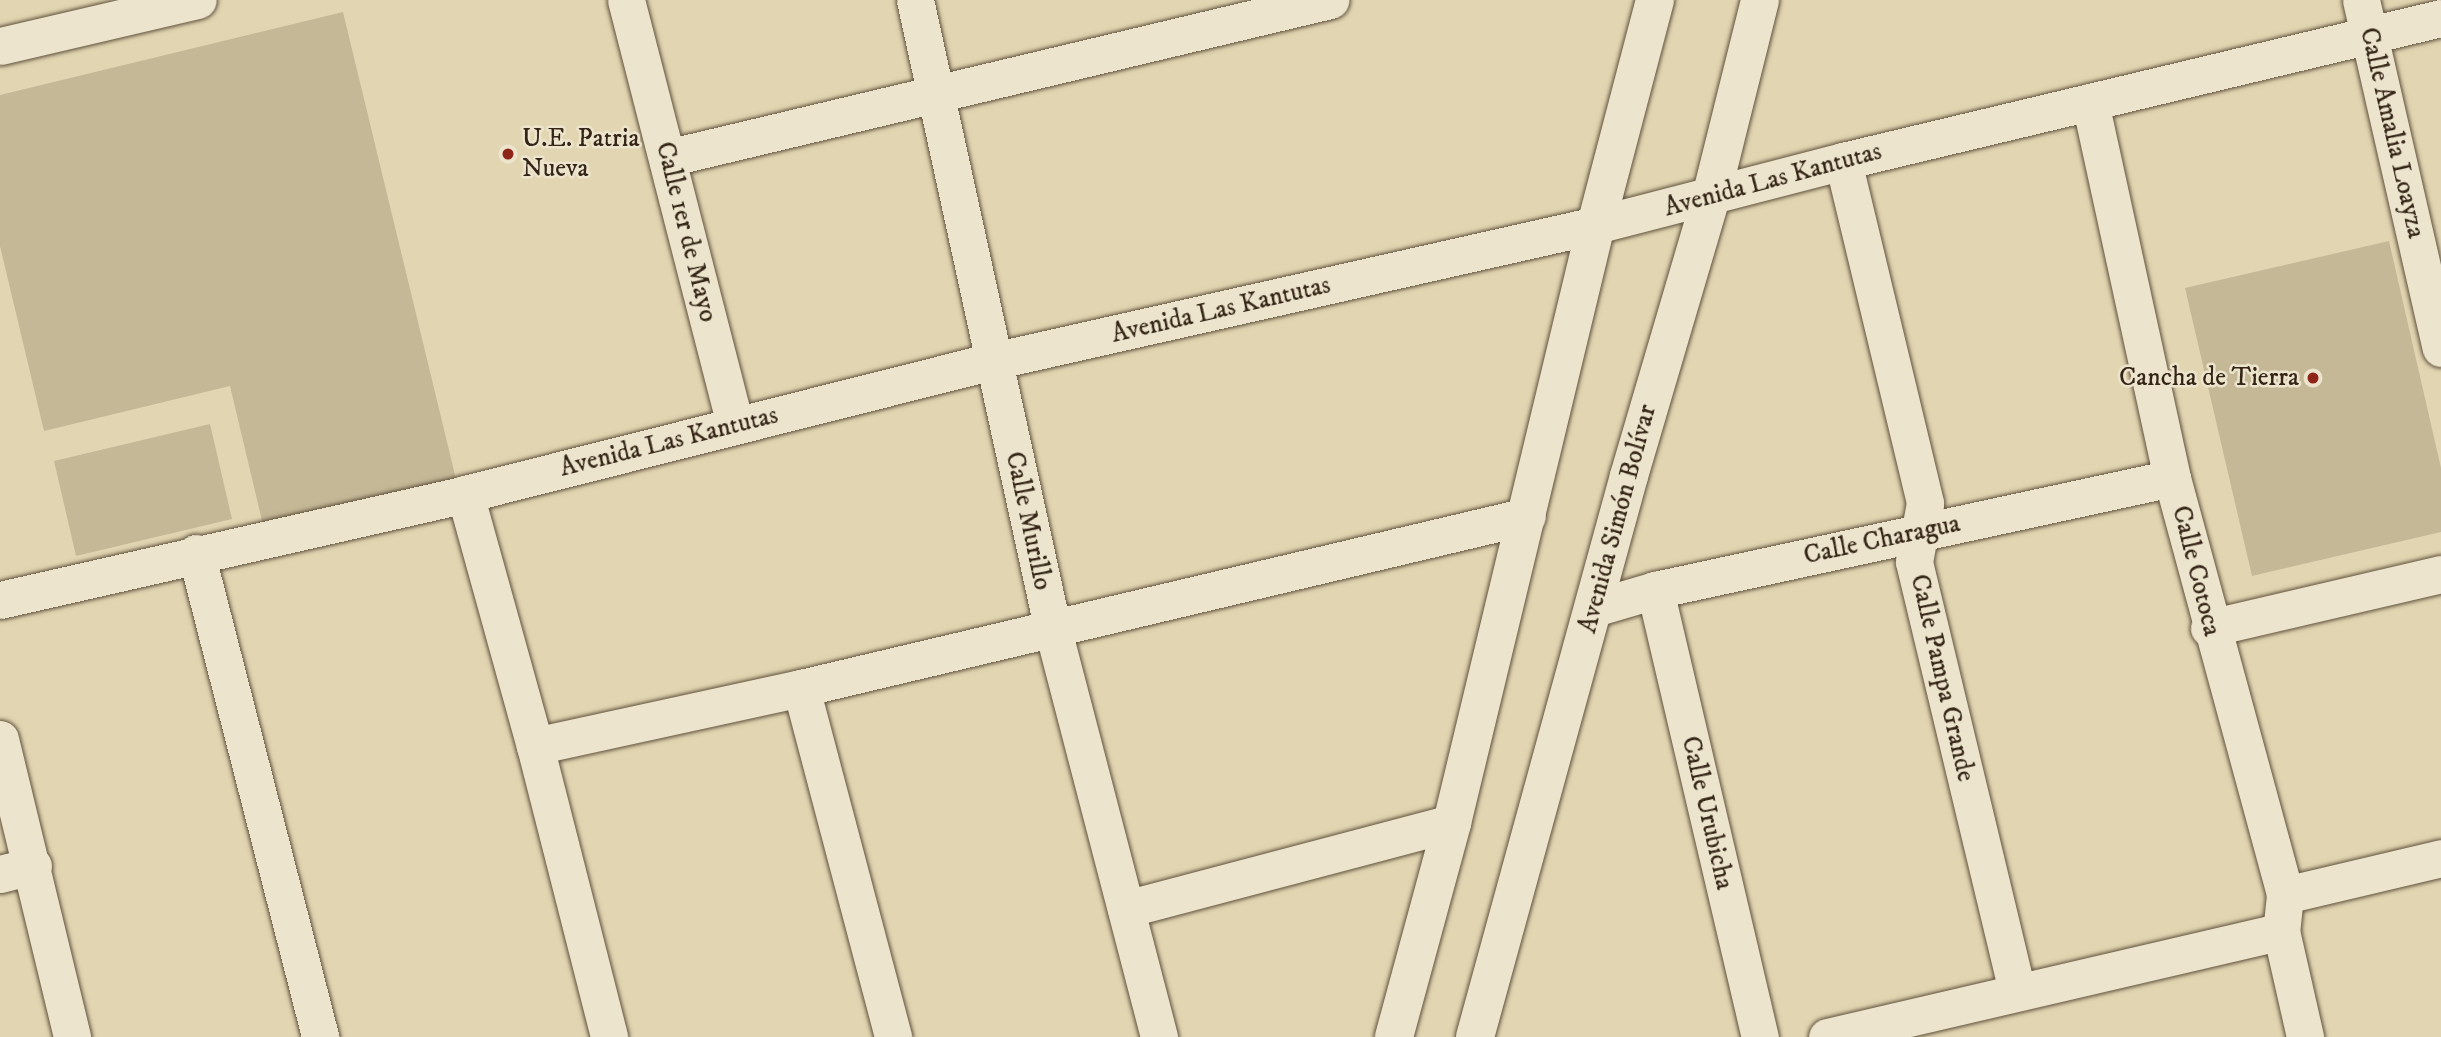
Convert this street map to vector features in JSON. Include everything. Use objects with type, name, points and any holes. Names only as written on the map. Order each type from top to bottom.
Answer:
[{"type":"street","points":[[0,46],[198,0]]},
{"type":"street","name":"Calle 1er de Mayo","points":[[626,0],[735,424]]},
{"type":"street","name":"Calle Murillo","points":[[915,0],[1052,626],[1159,1037]]},
{"type":"street","points":[[667,158],[936,91],[1330,0]]},
{"type":"street","points":[[1394,1037],[1452,823],[1596,225],[1655,0]]},
{"type":"street","name":"Avenida Simón Bolívar","points":[[1475,1037],[1711,197],[1760,0]]},
{"type":"street","name":"Calle Amalia Loayza","points":[[2361,0],[2441,348]]},
{"type":"street","name":"Avenida Las Kantutas","points":[[0,600],[196,553],[465,494],[993,361],[1596,225],[1843,161],[2441,19]]},
{"type":"street","name":"Calle Cotoca","points":[[2090,102],[2172,478],[2209,628],[2285,895],[2281,931],[2305,1037]]},
{"type":"street","name":"Calle Pampa Grande","points":[[1843,161],[1925,503],[1914,562],[2017,991]]},
{"type":"street","name":"Calle Charagua","points":[[1594,608],[1654,590],[2172,478]]},
{"type":"street","points":[[465,494],[536,746],[609,1037]]},
{"type":"street","points":[[536,746],[801,688],[1052,626],[1527,516]]},
{"type":"street","points":[[196,553],[320,1037]]},
{"type":"street","points":[[2209,628],[2441,574]]},
{"type":"street","name":"Calle Urubicha","points":[[1654,590],[1760,1037]]},
{"type":"street","points":[[801,688],[893,1037]]},
{"type":"street","points":[[0,739],[17,870],[72,1037]]},
{"type":"street","points":[[1125,909],[1452,823]]},
{"type":"street","points":[[2285,895],[2441,858]]},
{"type":"street","points":[[1827,1037],[2281,931]]},
{"type":"shaded area","points":[[343,12],[456,479],[263,525],[230,386],[44,431],[0,246],[0,95]]},
{"type":"shaded area","name":"Cancha de Tierra","points":[[2389,241],[2441,468],[2441,532],[2252,576],[2185,288]]},
{"type":"shaded area","points":[[210,424],[232,519],[76,556],[54,461]]},
{"type":"place","name":"U.E. Patria Nueva","points":[[508,154]]},
{"type":"place","name":"Cancha de Tierra","points":[[2313,378]]}]
